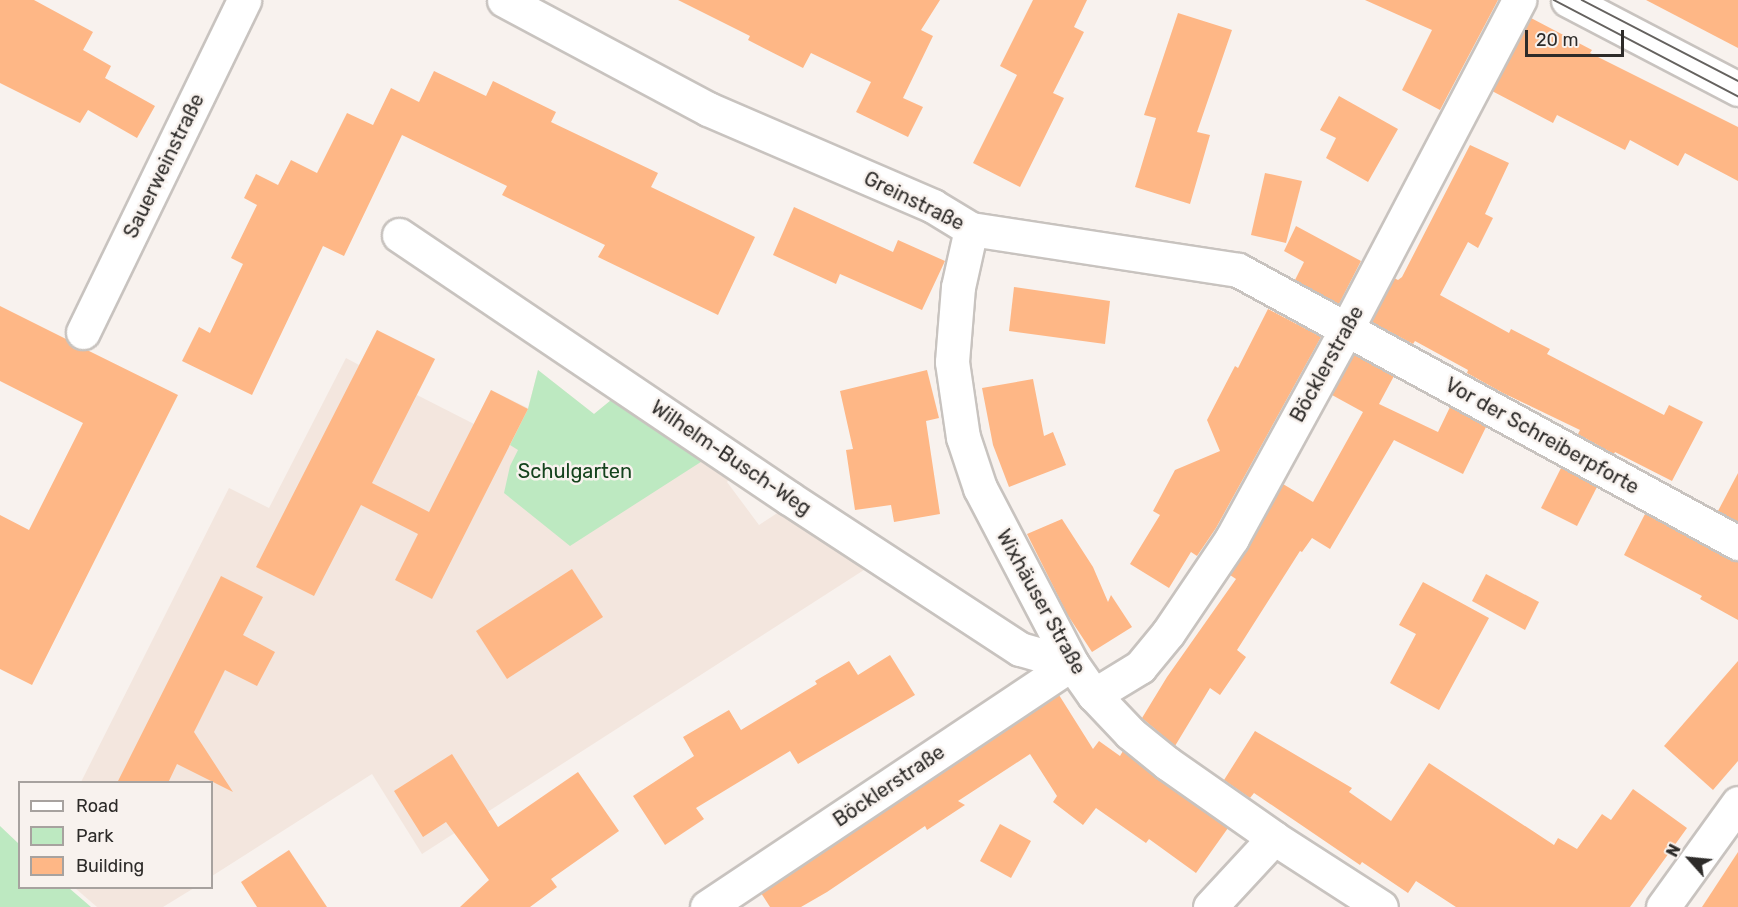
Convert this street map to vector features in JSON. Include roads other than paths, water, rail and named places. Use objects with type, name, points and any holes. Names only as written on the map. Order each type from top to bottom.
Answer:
[{"type":"street","name":"Sauerweinstraße","points":[[83,332],[244,0]]},
{"type":"street","name":"Greinstraße","points":[[504,0],[708,109],[933,206],[971,230],[1238,270],[1346,330]]},
{"type":"street","name":"Böcklerstraße","points":[[1094,695],[1140,667],[1168,633],[1232,538],[1346,330],[1519,0]]},
{"type":"street","points":[[1568,0],[1738,88]]},
{"type":"street","name":"Wixhäuser Straße","points":[[971,230],[958,287],[952,362],[963,437],[980,488],[1072,664],[1094,695],[1130,734],[1274,838],[1381,907]]},
{"type":"street","name":"Wilhelm-Busch-Weg","points":[[399,234],[789,498],[1020,649],[1072,664]]},
{"type":"street","name":"Vor der Schreiberpforte","points":[[1346,330],[1738,543]]},
{"type":"street","name":"Böcklerstraße","points":[[706,907],[1072,664]]},
{"type":"street","points":[[1663,907],[1738,803]]},
{"type":"street","points":[[1210,907],[1274,838]]},
{"type":"tram line","points":[[1554,0],[1738,96]]},
{"type":"tram line","points":[[1582,0],[1738,81]]},
{"type":"park label","name":"Schulgarten","points":[[575,471]]}]
